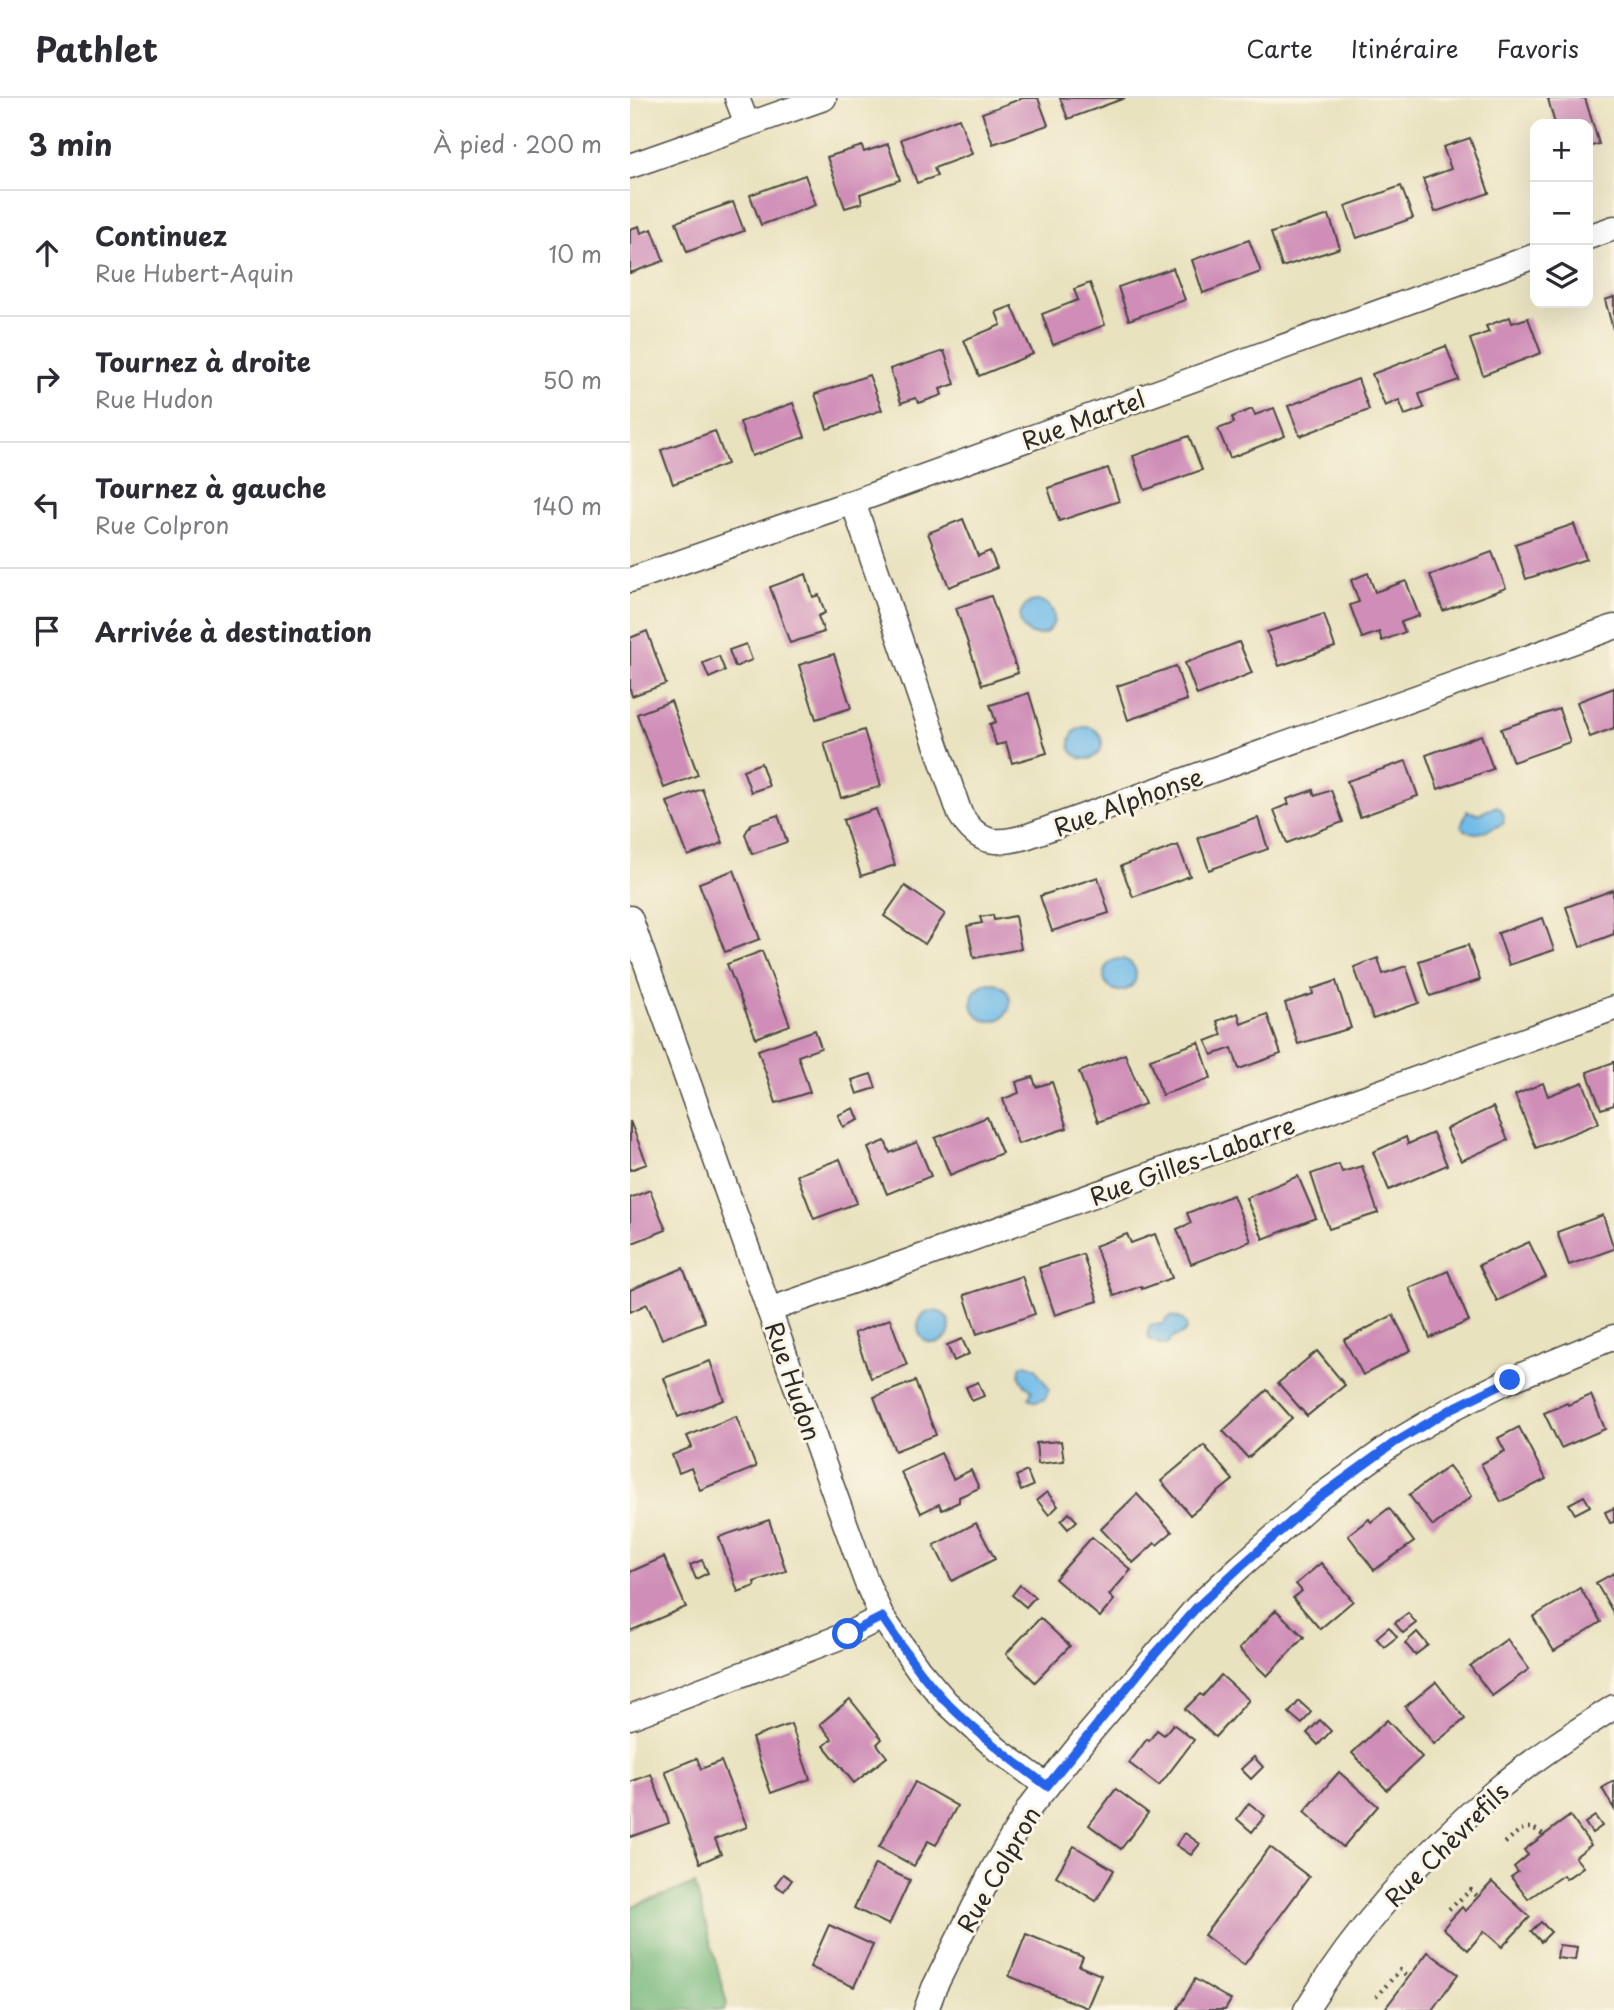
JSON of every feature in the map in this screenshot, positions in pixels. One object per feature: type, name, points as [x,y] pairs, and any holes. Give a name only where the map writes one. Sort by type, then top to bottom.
[{"type":"street","points":[[737,98],[747,124]]},
{"type":"street","points":[[630,166],[824,98]]},
{"type":"street","points":[[1593,235],[1614,228]]},
{"type":"street","name":"Rue Martel","points":[[630,580],[1530,258]]},
{"type":"street","name":"Rue Alphonse","points":[[853,502],[960,814],[975,832],[995,843],[1009,842],[1041,832],[1614,627]]},
{"type":"street","name":"Rue Hudon","points":[[630,919],[866,1581],[882,1617],[919,1670],[946,1702],[998,1750],[1047,1786]]},
{"type":"street","name":"Rue Gilles-Labarre","points":[[769,1310],[904,1264],[1614,1008]]},
{"type":"street","name":"Rue Colpron","points":[[926,2010],[993,1869],[1030,1807],[1197,1607],[1318,1498],[1394,1443],[1453,1408],[1510,1380],[1614,1337]]},
{"type":"street","points":[[630,1717],[848,1634],[882,1617]]},
{"type":"street","name":"Rue Chèvrefils","points":[[1307,2010],[1351,1945],[1389,1896],[1423,1860],[1499,1788],[1614,1707]]},
{"type":"path","points":[[1505,1843],[1518,1831],[1528,1827],[1535,1828],[1544,1835]]},
{"type":"path","points":[[1449,1909],[1471,1890],[1478,1897]]},
{"type":"path","points":[[1376,1997],[1400,1970],[1408,1978]]},
{"type":"green space","points":[[695,1884],[727,2004],[724,2010],[630,2010],[630,1907]]},
{"type":"water","points":[[1037,601],[1049,606],[1054,618],[1049,630],[1037,635],[1025,630],[1020,618],[1025,606]]},
{"type":"water","points":[[1086,727],[1097,732],[1102,743],[1097,754],[1086,759],[1075,754],[1070,743],[1075,732]]},
{"type":"water","points":[[1497,806],[1504,817],[1503,824],[1475,833],[1461,826],[1467,811],[1479,814]]},
{"type":"water","points":[[1120,959],[1132,963],[1136,975],[1132,987],[1120,991],[1108,987],[1104,975],[1108,963]]},
{"type":"water","points":[[991,983],[1004,989],[1010,1002],[1004,1015],[991,1021],[978,1015],[972,1002],[978,989]]},
{"type":"water","points":[[934,1311],[946,1315],[950,1327],[946,1339],[934,1343],[922,1339],[918,1327],[922,1315]]},
{"type":"water","points":[[1171,1316],[1185,1322],[1185,1331],[1172,1338],[1168,1344],[1162,1345],[1149,1339],[1150,1325],[1163,1324]]},
{"type":"water","points":[[1026,1364],[1036,1368],[1049,1389],[1045,1399],[1036,1402],[1029,1398],[1032,1391],[1020,1377],[1021,1366]]},
{"type":"building","points":[[1023,98],[1038,98],[1048,125],[993,144],[982,113]]},
{"type":"building","points":[[1060,98],[1125,98],[1068,119]]},
{"type":"building","points":[[1585,98],[1591,119],[1554,119],[1548,99]]},
{"type":"building","points":[[959,118],[972,154],[934,168],[937,176],[917,183],[901,139]]},
{"type":"building","points":[[1593,124],[1599,144],[1593,146]]},
{"type":"building","points":[[1470,138],[1489,193],[1435,212],[1423,179],[1451,169],[1443,147]]},
{"type":"building","points":[[888,144],[900,180],[860,194],[862,203],[845,208],[827,157],[862,146],[864,152]]},
{"type":"building","points":[[805,175],[816,205],[761,225],[750,195]]},
{"type":"building","points":[[1401,186],[1413,218],[1357,238],[1345,206]]},
{"type":"building","points":[[733,202],[744,231],[687,252],[676,222]]},
{"type":"building","points":[[1329,215],[1340,248],[1282,267],[1271,233]]},
{"type":"building","points":[[639,226],[641,233],[652,229],[664,261],[630,273],[630,229]]},
{"type":"building","points":[[1249,240],[1261,272],[1203,293],[1192,260]]},
{"type":"building","points":[[1173,268],[1185,300],[1129,320],[1118,287]]},
{"type":"building","points":[[1090,283],[1105,325],[1053,345],[1042,314],[1078,300],[1074,289]]},
{"type":"building","points":[[1614,297],[1614,329],[1613,329],[1605,300]]},
{"type":"building","points":[[1012,306],[1033,354],[979,376],[964,340],[1001,325],[996,312]]},
{"type":"building","points":[[1510,317],[1512,323],[1528,318],[1541,353],[1483,375],[1470,339],[1489,332],[1486,326]]},
{"type":"building","points":[[1446,346],[1459,380],[1419,394],[1424,408],[1405,415],[1399,400],[1385,406],[1372,374]]},
{"type":"building","points":[[944,351],[955,384],[940,389],[942,395],[919,403],[915,398],[901,403],[890,369]]},
{"type":"building","points":[[869,375],[882,410],[827,429],[815,394]]},
{"type":"building","points":[[1358,379],[1369,410],[1300,436],[1288,406]]},
{"type":"building","points":[[793,403],[805,437],[752,456],[740,422]]},
{"type":"building","points":[[1274,408],[1285,436],[1230,458],[1218,429],[1234,423],[1232,417],[1252,409],[1255,415]]},
{"type":"building","points":[[715,431],[727,464],[673,484],[661,450]]},
{"type":"building","points":[[1189,436],[1202,470],[1145,490],[1133,456]]},
{"type":"building","points":[[1108,468],[1119,501],[1059,521],[1048,488]]},
{"type":"building","points":[[963,519],[978,556],[990,551],[997,568],[949,587],[928,533]]},
{"type":"building","points":[[1574,524],[1586,559],[1526,579],[1515,544]]},
{"type":"building","points":[[1492,552],[1506,588],[1443,611],[1430,575]]},
{"type":"building","points":[[1368,573],[1375,592],[1406,581],[1419,616],[1401,622],[1405,632],[1382,641],[1379,632],[1362,638],[1350,605],[1359,602],[1351,580]]},
{"type":"building","points":[[806,574],[813,597],[819,595],[825,613],[818,616],[824,632],[790,643],[770,587]]},
{"type":"building","points":[[991,596],[1018,673],[982,685],[956,608]]},
{"type":"building","points":[[1324,614],[1335,647],[1279,666],[1267,632]]},
{"type":"building","points":[[647,631],[666,684],[632,696],[630,638]]},
{"type":"building","points":[[1239,642],[1252,673],[1197,695],[1185,663]]},
{"type":"building","points":[[746,644],[752,660],[735,667],[729,650]]},
{"type":"building","points":[[834,654],[851,708],[816,719],[799,665]]},
{"type":"building","points":[[719,656],[725,671],[709,678],[703,663]]},
{"type":"building","points":[[1176,666],[1187,700],[1128,720],[1117,686]]},
{"type":"building","points":[[1614,688],[1614,728],[1590,737],[1577,702]]},
{"type":"building","points":[[1029,693],[1047,753],[1012,763],[1006,743],[996,745],[990,724],[996,722],[990,705]]},
{"type":"building","points":[[671,701],[698,775],[664,788],[637,714]]},
{"type":"building","points":[[1559,709],[1570,742],[1513,762],[1501,729]]},
{"type":"building","points":[[864,730],[881,786],[841,798],[824,743]]},
{"type":"building","points":[[1481,735],[1493,769],[1438,789],[1426,755]]},
{"type":"building","points":[[1406,761],[1418,796],[1360,817],[1347,781]]},
{"type":"building","points":[[761,763],[769,786],[751,792],[743,770]]},
{"type":"building","points":[[702,789],[723,843],[688,856],[667,802]]},
{"type":"building","points":[[1313,790],[1315,796],[1331,790],[1343,822],[1287,843],[1274,810],[1289,804],[1287,799]]},
{"type":"building","points":[[876,809],[895,865],[861,876],[843,820]]},
{"type":"building","points":[[778,815],[787,842],[752,854],[745,834],[751,824]]},
{"type":"building","points":[[1258,818],[1268,849],[1209,870],[1198,838]]},
{"type":"building","points":[[1178,845],[1190,876],[1133,897],[1121,866]]},
{"type":"building","points":[[734,870],[760,939],[725,952],[699,883]]},
{"type":"building","points":[[1098,877],[1109,913],[1052,931],[1040,896]]},
{"type":"building","points":[[905,886],[945,914],[925,944],[884,916]]},
{"type":"building","points":[[1613,890],[1614,934],[1580,947],[1566,907]]},
{"type":"building","points":[[993,915],[994,920],[1015,916],[1021,949],[974,958],[967,926],[982,923],[980,917]]},
{"type":"building","points":[[1543,918],[1554,950],[1509,965],[1498,933]]},
{"type":"building","points":[[1468,945],[1480,980],[1430,996],[1419,961]]},
{"type":"building","points":[[762,951],[790,1025],[756,1038],[727,964]]},
{"type":"building","points":[[1378,958],[1383,974],[1406,966],[1419,1003],[1373,1019],[1354,967]]},
{"type":"building","points":[[1336,981],[1351,1028],[1298,1044],[1285,1003],[1313,994],[1312,989]]},
{"type":"building","points":[[1238,1013],[1241,1024],[1267,1014],[1281,1054],[1239,1069],[1232,1048],[1212,1055],[1206,1041],[1222,1035],[1217,1021]]},
{"type":"building","points":[[815,1030],[821,1048],[798,1056],[810,1092],[776,1103],[758,1050]]},
{"type":"building","points":[[1199,1042],[1211,1078],[1162,1095],[1150,1059]]},
{"type":"building","points":[[1125,1054],[1145,1104],[1098,1122],[1079,1072]]},
{"type":"building","points":[[1614,1062],[1614,1105],[1601,1109],[1587,1072]]},
{"type":"building","points":[[871,1074],[876,1088],[857,1094],[852,1080]]},
{"type":"building","points":[[1033,1077],[1036,1087],[1052,1082],[1067,1128],[1018,1144],[1003,1099],[1019,1093],[1016,1082]]},
{"type":"building","points":[[1583,1082],[1599,1123],[1536,1148],[1515,1095],[1543,1083],[1548,1096]]},
{"type":"building","points":[[1493,1107],[1508,1140],[1461,1161],[1446,1129]]},
{"type":"building","points":[[854,1108],[859,1120],[843,1127],[838,1115]]},
{"type":"building","points":[[987,1117],[1002,1153],[950,1175],[935,1138]]},
{"type":"building","points":[[630,1121],[647,1164],[630,1170]]},
{"type":"building","points":[[1433,1133],[1447,1165],[1389,1190],[1373,1152],[1406,1137],[1408,1144]]},
{"type":"building","points":[[885,1141],[890,1153],[917,1142],[931,1176],[887,1194],[868,1148]]},
{"type":"building","points":[[840,1159],[857,1203],[814,1219],[797,1175]]},
{"type":"building","points":[[1339,1164],[1342,1172],[1362,1166],[1378,1213],[1329,1229],[1311,1174]]},
{"type":"building","points":[[1298,1176],[1316,1218],[1263,1239],[1246,1198]]},
{"type":"building","points":[[650,1190],[666,1230],[630,1244],[630,1198]]},
{"type":"building","points":[[1233,1195],[1251,1241],[1191,1264],[1177,1229],[1191,1223],[1187,1213]]},
{"type":"building","points":[[1603,1215],[1614,1249],[1569,1265],[1557,1232]]},
{"type":"building","points":[[1127,1234],[1131,1243],[1155,1234],[1172,1278],[1114,1296],[1095,1246]]},
{"type":"building","points":[[1529,1242],[1546,1277],[1497,1301],[1479,1265]]},
{"type":"building","points":[[1083,1254],[1098,1301],[1055,1315],[1039,1268]]},
{"type":"building","points":[[683,1268],[705,1322],[662,1339],[647,1304],[630,1312],[630,1290]]},
{"type":"building","points":[[1448,1271],[1469,1321],[1430,1338],[1409,1288]]},
{"type":"building","points":[[1022,1276],[1035,1314],[977,1334],[964,1295]]},
{"type":"building","points":[[1393,1315],[1411,1350],[1363,1375],[1344,1340]]},
{"type":"building","points":[[890,1319],[907,1365],[871,1378],[854,1333]]},
{"type":"building","points":[[962,1339],[969,1354],[954,1361],[947,1345]]},
{"type":"building","points":[[1317,1351],[1345,1385],[1307,1416],[1278,1383]]},
{"type":"building","points":[[710,1361],[724,1400],[678,1417],[664,1378]]},
{"type":"building","points":[[915,1381],[936,1435],[895,1451],[874,1397]]},
{"type":"building","points":[[978,1382],[984,1396],[972,1401],[966,1387]]},
{"type":"building","points":[[1267,1390],[1292,1418],[1248,1458],[1223,1431]]},
{"type":"building","points":[[1591,1395],[1605,1429],[1561,1448],[1544,1413]]},
{"type":"building","points":[[736,1416],[756,1467],[700,1490],[691,1468],[679,1473],[672,1455],[692,1447],[687,1436]]},
{"type":"building","points":[[1519,1427],[1546,1479],[1501,1502],[1481,1464],[1505,1451],[1498,1438]]},
{"type":"building","points":[[1061,1441],[1064,1461],[1038,1464],[1036,1443]]},
{"type":"building","points":[[1204,1445],[1233,1480],[1190,1515],[1161,1481]]},
{"type":"building","points":[[941,1453],[953,1479],[971,1470],[979,1488],[959,1497],[959,1502],[942,1510],[939,1504],[921,1513],[901,1472]]},
{"type":"building","points":[[1449,1466],[1472,1496],[1433,1526],[1409,1495]]},
{"type":"building","points":[[1027,1471],[1033,1486],[1021,1491],[1016,1476]]},
{"type":"building","points":[[1047,1492],[1058,1506],[1049,1515],[1037,1500]]},
{"type":"building","points":[[1137,1494],[1172,1532],[1133,1563],[1101,1529]]},
{"type":"building","points":[[1584,1496],[1590,1506],[1575,1514],[1569,1504]]},
{"type":"building","points":[[1389,1508],[1414,1542],[1374,1570],[1348,1535]]},
{"type":"building","points":[[1614,1508],[1614,1522],[1610,1523],[1605,1512]]},
{"type":"building","points":[[1069,1513],[1077,1521],[1068,1529],[1061,1521]]},
{"type":"building","points":[[769,1520],[786,1571],[754,1582],[755,1586],[738,1592],[719,1537]]},
{"type":"building","points":[[976,1523],[995,1559],[952,1581],[934,1545]]},
{"type":"building","points":[[1092,1537],[1131,1570],[1109,1595],[1114,1600],[1100,1617],[1055,1579]]},
{"type":"building","points":[[664,1557],[686,1607],[630,1631],[630,1572]]},
{"type":"building","points":[[702,1560],[708,1573],[696,1579],[690,1565]]},
{"type":"building","points":[[1321,1563],[1353,1601],[1320,1629],[1293,1598],[1302,1591],[1296,1584]]},
{"type":"building","points":[[1614,1573],[1614,1614],[1596,1583]]},
{"type":"building","points":[[1020,1585],[1035,1597],[1026,1607],[1012,1595]]},
{"type":"building","points":[[1580,1588],[1601,1622],[1554,1651],[1533,1617]]},
{"type":"building","points":[[1276,1610],[1304,1637],[1267,1676],[1239,1649]]},
{"type":"building","points":[[1408,1613],[1416,1623],[1403,1633],[1395,1623]]},
{"type":"building","points":[[1040,1618],[1070,1646],[1035,1682],[1006,1654]]},
{"type":"building","points":[[1389,1627],[1397,1637],[1384,1647],[1376,1638]]},
{"type":"building","points":[[1417,1632],[1428,1645],[1415,1655],[1405,1643]]},
{"type":"building","points":[[1507,1639],[1529,1669],[1492,1696],[1470,1666]]},
{"type":"building","points":[[1221,1675],[1249,1700],[1215,1737],[1185,1709],[1200,1694],[1203,1696]]},
{"type":"building","points":[[1436,1682],[1465,1719],[1434,1744],[1405,1707]]},
{"type":"building","points":[[850,1699],[882,1739],[877,1744],[887,1757],[854,1783],[824,1746],[832,1739],[820,1724]]},
{"type":"building","points":[[1299,1701],[1311,1712],[1302,1724],[1289,1713]]},
{"type":"building","points":[[1320,1720],[1331,1731],[1318,1745],[1307,1733]]},
{"type":"building","points":[[1387,1720],[1422,1757],[1387,1790],[1352,1753]]},
{"type":"building","points":[[791,1724],[810,1779],[771,1793],[752,1738]]},
{"type":"building","points":[[1173,1724],[1194,1740],[1159,1786],[1129,1763],[1157,1730],[1164,1735]]},
{"type":"building","points":[[1254,1757],[1263,1767],[1251,1779],[1241,1769]]},
{"type":"building","points":[[697,1758],[701,1769],[721,1761],[747,1827],[715,1839],[721,1854],[700,1863],[665,1771]]},
{"type":"building","points":[[1339,1772],[1378,1806],[1343,1847],[1304,1812]]},
{"type":"building","points":[[651,1774],[669,1823],[630,1837],[630,1782]]},
{"type":"building","points":[[1614,1781],[1614,1809],[1602,1788]]},
{"type":"building","points":[[915,1782],[957,1806],[936,1845],[928,1841],[914,1866],[879,1847]]},
{"type":"building","points":[[1116,1789],[1148,1813],[1121,1849],[1089,1825]]},
{"type":"building","points":[[1249,1803],[1265,1816],[1252,1832],[1237,1819]]},
{"type":"building","points":[[1570,1816],[1591,1845],[1575,1857],[1583,1867],[1566,1879],[1563,1875],[1528,1899],[1511,1877],[1518,1872],[1514,1867],[1528,1855],[1524,1850]]},
{"type":"building","points":[[1595,1816],[1602,1826],[1592,1833],[1585,1823]]},
{"type":"building","points":[[1185,1833],[1200,1844],[1191,1855],[1176,1845]]},
{"type":"building","points":[[1074,1846],[1114,1870],[1096,1901],[1056,1876]]},
{"type":"building","points":[[1270,1847],[1309,1877],[1244,1965],[1204,1935]]},
{"type":"building","points":[[875,1864],[910,1880],[889,1925],[854,1908]]},
{"type":"building","points":[[783,1874],[792,1880],[784,1891],[775,1885]]},
{"type":"building","points":[[1492,1882],[1530,1917],[1502,1947],[1484,1931],[1468,1950],[1443,1928],[1462,1907],[1465,1911]]},
{"type":"building","points":[[1541,1922],[1551,1932],[1541,1942],[1531,1931]]},
{"type":"building","points":[[829,1925],[873,1945],[854,1987],[810,1967]]},
{"type":"building","points":[[1026,1934],[1083,1957],[1079,1966],[1101,1975],[1087,2008],[1009,1976]]},
{"type":"building","points":[[1559,1945],[1577,1947],[1575,1960],[1557,1958]]},
{"type":"building","points":[[1428,1952],[1458,1974],[1432,2010],[1384,2010]]},
{"type":"building","points":[[1195,1979],[1231,2000],[1225,2010],[1177,2010]]},
{"type":"route","points":[[848,1634],[882,1617],[919,1670],[946,1702],[998,1750],[1047,1786],[1148,1662],[1197,1607],[1318,1498],[1394,1443],[1453,1408],[1510,1380]]}]
